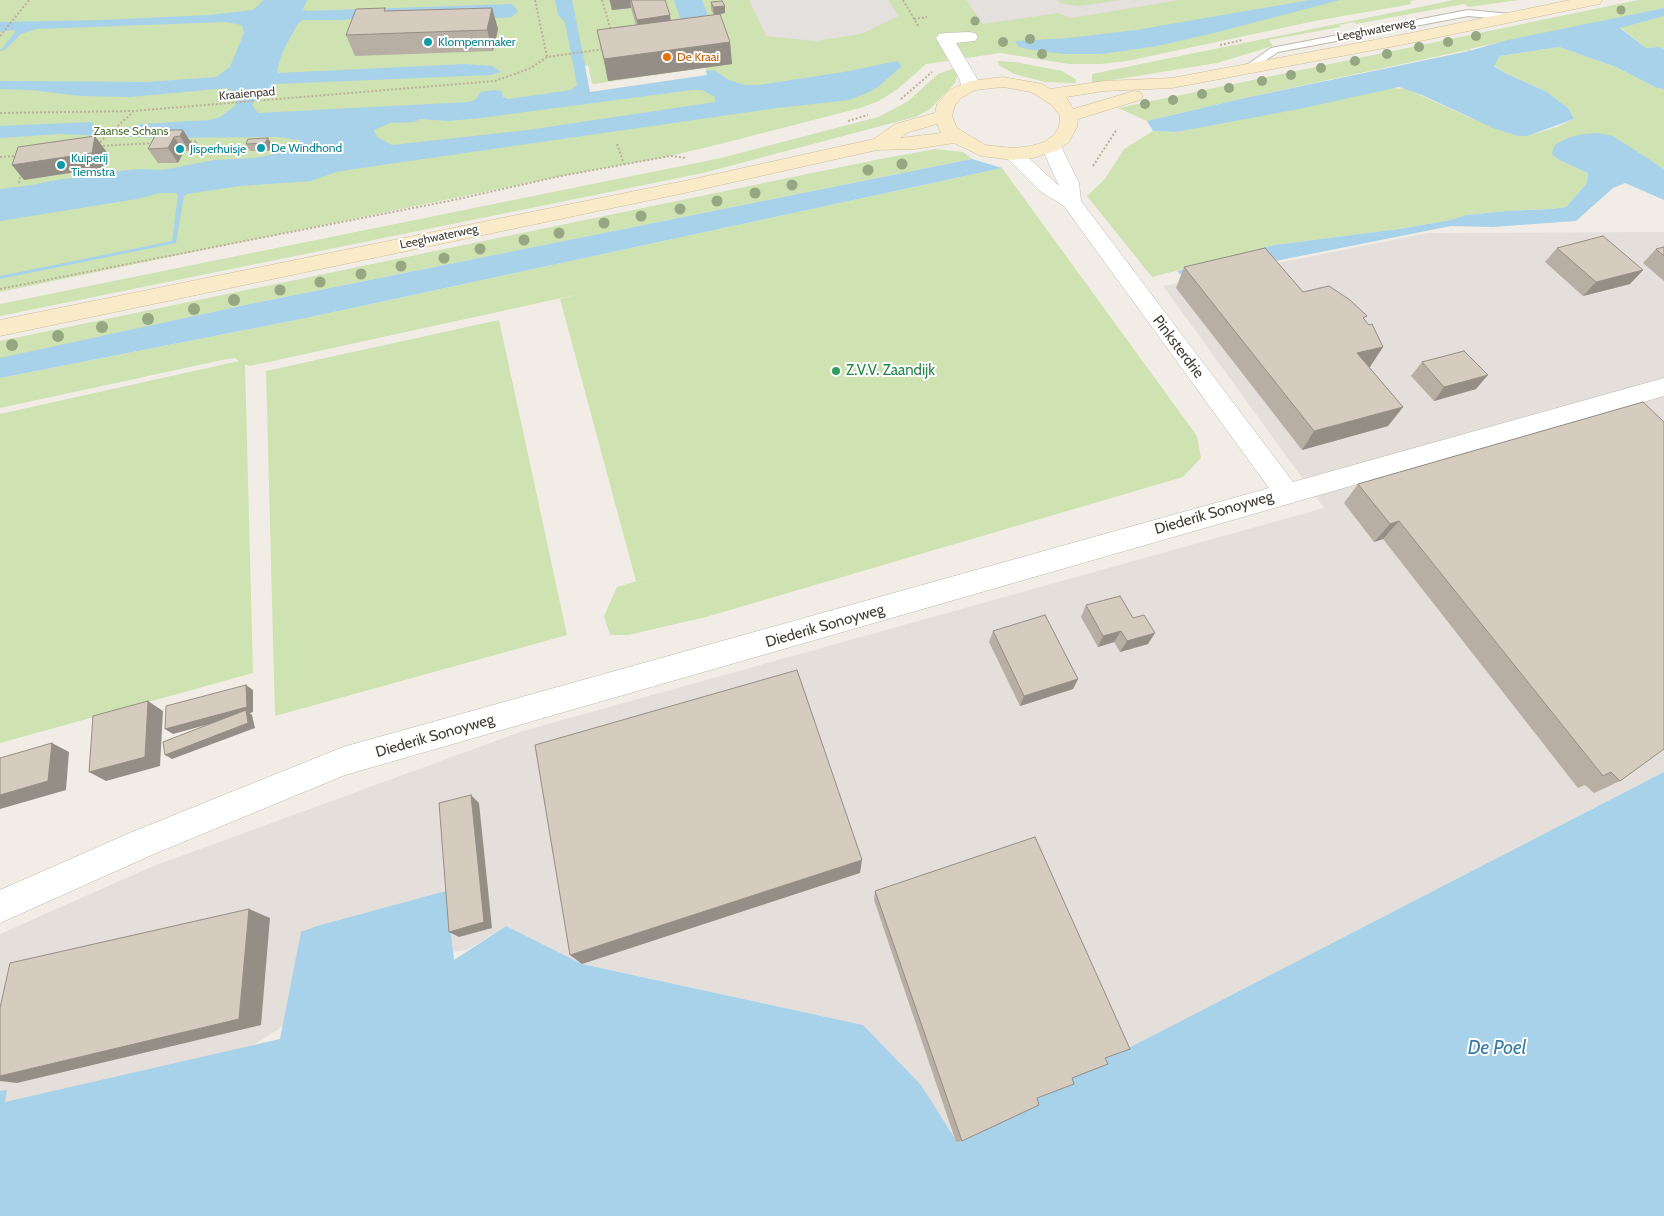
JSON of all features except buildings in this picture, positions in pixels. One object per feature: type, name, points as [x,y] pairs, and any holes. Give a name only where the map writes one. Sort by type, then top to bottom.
[{"type":"main road","name":"Leeghwaterweg","points":[[1050,94],[1104,86],[1172,82],[1594,0]]},
{"type":"main road","points":[[986,82],[1003,82],[1036,88],[1050,94],[1059,101],[1069,116],[1068,127],[1062,138],[1051,146],[1033,152],[1013,154],[981,150],[956,137],[950,131],[944,116],[946,104],[955,94],[970,86],[986,82]]},
{"type":"main road","name":"Leeghwaterweg","points":[[1069,116],[1119,102],[1172,82]]},
{"type":"main road","name":"Leeghwaterweg","points":[[877,144],[902,128],[944,116]]},
{"type":"main road","name":"Leeghwaterweg","points":[[0,328],[689,186],[877,144],[914,143],[956,137]]},
{"type":"street","points":[[969,37],[945,38],[969,80],[970,86]]},
{"type":"street","name":"Pinksterdrie","points":[[1051,146],[1068,183],[1071,202]]},
{"type":"street","name":"Pinksterdrie","points":[[1013,154],[1047,187],[1071,202],[1286,492]]},
{"type":"street","name":"Diederik Sonoyweg","points":[[0,907],[143,843],[343,761],[779,639],[1286,492],[1664,387]]},
{"type":"path","points":[[0,36],[29,0]]},
{"type":"path","points":[[535,0],[547,57],[607,48]]},
{"type":"path","points":[[602,0],[613,38]]},
{"type":"path","points":[[903,0],[920,30]]},
{"type":"path","name":"Kraaienpad","points":[[0,113],[133,112],[496,81],[525,70],[547,57]]},
{"type":"path","points":[[133,112],[113,128],[96,146],[155,143]]},
{"type":"path","points":[[184,141],[197,141],[191,152]]},
{"type":"path","points":[[617,144],[624,164]]},
{"type":"path","points":[[0,157],[25,156]]},
{"type":"path","points":[[0,289],[624,164],[670,156],[688,158]]},
{"type":"path","points":[[19,183],[23,165]]},
{"type":"shaded area","points":[[749,0],[888,0],[899,16],[861,34],[815,41],[766,36]]},
{"type":"shaded area","points":[[966,0],[1058,0],[1061,2],[1058,3],[1079,6],[1122,0],[1179,0],[1071,18],[1058,13],[983,24]]},
{"type":"shaded area","points":[[1664,232],[1664,772],[1119,1053],[1095,1062],[956,1142],[863,1025],[582,964],[506,926],[467,950],[391,959],[242,1052],[0,1141],[0,934],[151,867],[523,731],[1324,508],[1163,286],[1428,233]]},
{"type":"green space","name":"Zaanse Schans","points":[[0,0],[1416,0],[1410,1],[1412,4],[1315,21],[1127,61],[1100,64],[1069,64],[1000,53],[926,64],[899,88],[879,101],[860,108],[724,143],[670,156],[561,176],[0,292]]},
{"type":"green space","points":[[1454,0],[1519,0],[1469,7],[1464,4],[1356,24],[1354,22],[1339,25],[1341,27],[1269,40],[1273,46],[1217,63],[1094,83],[1092,81],[1092,74]]},
{"type":"green space","points":[[1638,0],[1664,0],[1664,8],[1469,49],[1477,54],[1467,50],[1147,121],[1118,108]]},
{"type":"green space","points":[[1664,16],[1664,49],[1659,47],[1646,48],[1620,27]]},
{"type":"green space","points":[[1559,47],[1616,67],[1657,88],[1664,89],[1664,169],[1653,162],[1552,154],[1559,160],[1588,173],[1587,183],[1566,207],[1466,215],[1451,220],[1399,229],[1274,245],[1152,277],[1087,196],[1105,179],[1124,149],[1153,131],[1176,132],[1391,88],[1407,89],[1468,117],[1518,136],[1527,136],[1557,127],[1574,119],[1568,108],[1547,92],[1505,73],[1494,65],[1500,56]]},
{"type":"green space","points":[[997,61],[1015,62],[1062,71],[1077,80],[1075,81],[1076,83],[1045,82],[1014,74],[1000,66]]},
{"type":"green space","points":[[955,68],[958,74],[955,83],[930,109],[915,117],[703,173],[0,316],[0,304],[721,158],[878,117],[907,102],[938,74]]},
{"type":"green space","points":[[936,149],[963,152],[972,159],[245,305],[0,359],[0,341]]},
{"type":"green space","points":[[1002,168],[1197,436],[1201,458],[1183,477],[706,617],[628,635],[610,635],[604,616],[617,587],[657,575],[636,581],[560,299],[580,294],[250,366],[245,364],[253,673],[0,743],[0,414],[239,361],[235,358],[222,360],[0,408],[0,378],[306,318]]},
{"type":"green space","points":[[499,320],[567,635],[275,716],[266,371]]},
{"type":"water","points":[[264,0],[307,0],[303,9],[306,11],[512,4],[518,11],[512,17],[501,18],[363,17],[344,20],[302,20],[297,25],[283,51],[277,70],[278,73],[465,64],[492,66],[501,72],[490,75],[276,84],[260,94],[259,96],[262,97],[254,101],[252,105],[258,113],[468,102],[475,100],[481,92],[495,90],[501,91],[503,97],[508,99],[571,90],[577,85],[565,22],[558,15],[555,0],[572,0],[589,85],[594,87],[714,70],[729,80],[744,85],[759,85],[844,72],[897,61],[902,66],[878,87],[849,100],[777,108],[354,169],[336,172],[311,181],[240,186],[187,194],[184,196],[176,243],[0,279],[0,276],[172,241],[178,195],[176,193],[160,193],[137,199],[0,221],[0,189],[76,178],[90,174],[139,169],[163,170],[214,160],[255,158],[298,149],[303,144],[299,140],[278,137],[158,138],[60,134],[0,138],[0,126],[91,122],[99,128],[121,130],[141,124],[209,120],[220,117],[235,106],[236,102],[228,88],[130,97],[81,96],[30,90],[0,89],[0,81],[147,82],[216,77],[230,67],[244,33],[242,25],[225,22],[36,29],[21,34],[5,50],[0,51],[16,31],[0,32],[0,22],[209,15],[253,10]],"holes":[[[702,90],[715,97],[715,102],[528,130],[392,145],[377,137],[374,130],[390,123],[414,122],[420,119],[449,121],[480,118]]]},
{"type":"water","points":[[674,0],[702,0],[709,18],[682,24]]},
{"type":"water","points":[[1310,0],[1340,0],[1157,46],[1102,54],[1064,54],[1032,50],[1019,47],[1015,41],[1069,38],[1136,30]]},
{"type":"water","points":[[1664,8],[1664,16],[1620,28],[1646,48],[1659,47],[1664,49],[1664,89],[1657,88],[1616,67],[1559,47],[1500,56],[1494,66],[1547,92],[1568,108],[1574,119],[1527,136],[1518,136],[1493,128],[1422,95],[1399,87],[1299,109],[1176,132],[1153,131],[1147,121],[1240,99],[1469,51],[1508,40]]},
{"type":"water","points":[[1598,133],[1613,136],[1664,169],[1664,200],[1625,183],[1613,188],[1576,221],[1492,227],[1451,226],[1185,279],[1177,271],[1274,245],[1399,229],[1451,220],[1466,215],[1566,207],[1587,183],[1588,173],[1559,160],[1552,154],[1553,149],[1556,144],[1570,137]]},
{"type":"water","points":[[972,159],[1002,168],[306,318],[0,378],[0,358],[245,305]]},
{"type":"water","name":"De Poel","points":[[1664,772],[1664,1216],[0,1216],[0,1091],[7,1090],[5,1102],[280,1039],[301,932],[446,891],[454,960],[506,926],[582,964],[863,1025],[921,1085],[957,1142],[1095,1062],[1119,1053]]},
{"type":"pier","points":[[588,65],[592,83],[594,84],[705,68],[707,75],[590,92],[585,66]]},
{"type":"place","name":"Klompenmaker","points":[[428,42]]},
{"type":"place","name":"De Kraai","points":[[667,57]]},
{"type":"place","name":"De Windhond","points":[[261,148]]},
{"type":"place","name":"Jisperhuisje","points":[[180,149]]},
{"type":"place","name":"Kuiperij Tiemstra","points":[[61,165]]},
{"type":"place","name":"Z.V.V. Zaandijk","points":[[836,371]]}]
